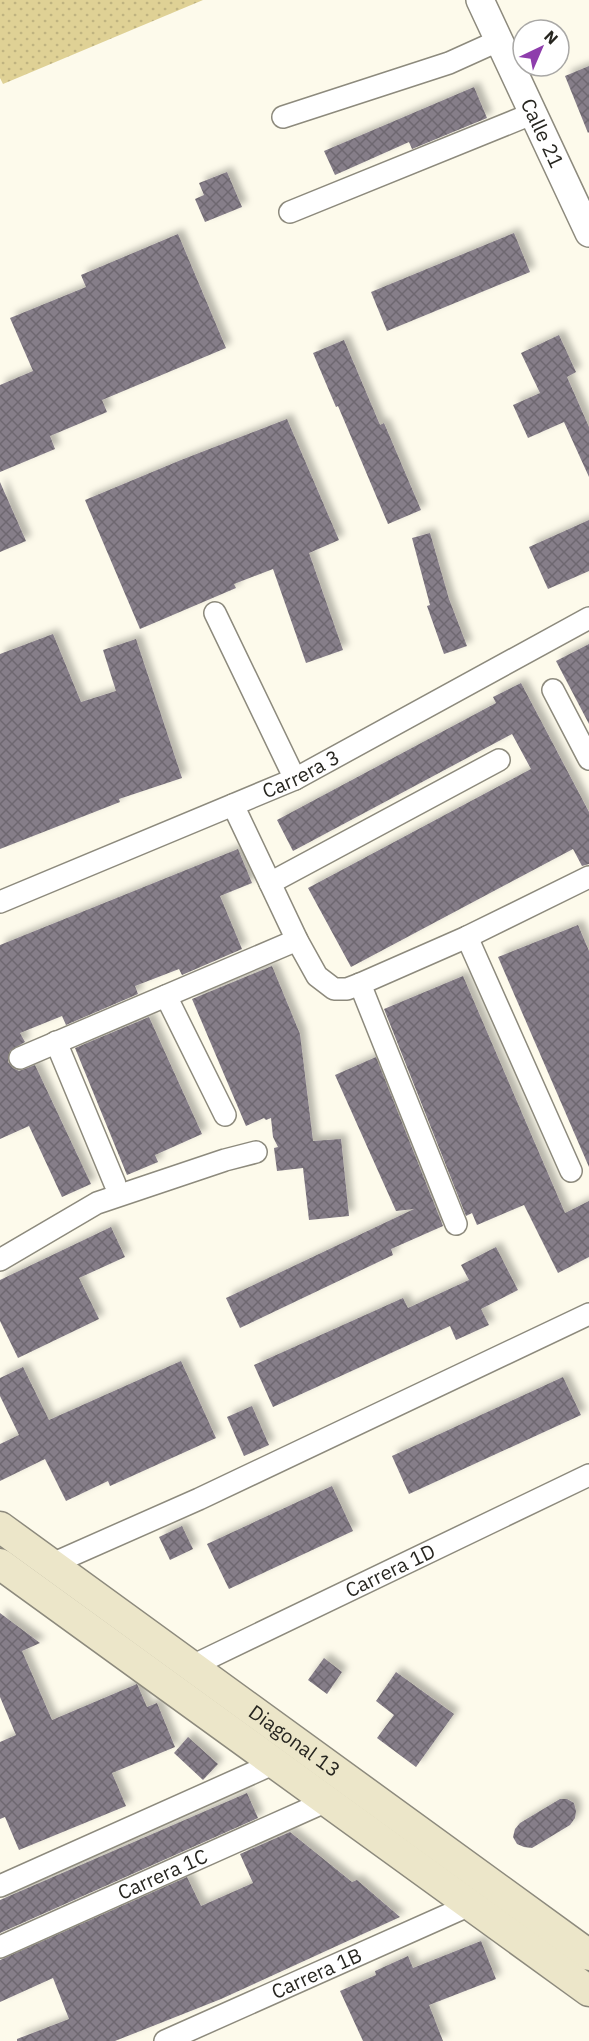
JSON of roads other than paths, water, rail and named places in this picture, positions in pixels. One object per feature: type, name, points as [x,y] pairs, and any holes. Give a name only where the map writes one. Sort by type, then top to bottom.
[{"type":"main road","name":"Diagonal 13","points":[[0,1527],[589,1954]]},
{"type":"main road","name":"Diagonal 13","points":[[2,1568],[589,1991]]},
{"type":"street","name":"Calle 21","points":[[480,0],[589,233]]},
{"type":"street","points":[[283,117],[449,63],[500,40]]},
{"type":"street","points":[[290,212],[534,112]]},
{"type":"street","points":[[215,613],[294,779]]},
{"type":"street","name":"Carrera 3","points":[[0,903],[294,779],[589,618]]},
{"type":"street","points":[[553,690],[589,759]]},
{"type":"street","points":[[270,883],[499,760]]},
{"type":"street","points":[[233,804],[297,940],[317,976],[334,989],[347,989],[360,984],[587,884]]},
{"type":"street","points":[[467,937],[571,1171]]},
{"type":"street","points":[[20,1058],[297,940]]},
{"type":"street","points":[[360,984],[456,1224]]},
{"type":"street","points":[[166,996],[225,1115]]},
{"type":"street","points":[[56,1042],[116,1184]]},
{"type":"street","points":[[0,1260],[97,1203],[225,1160],[256,1152]]},
{"type":"street","points":[[52,1564],[199,1499],[589,1314]]},
{"type":"street","name":"Carrera 1D","points":[[192,1666],[589,1475]]},
{"type":"street","points":[[0,1886],[275,1763]]},
{"type":"street","name":"Carrera 1C","points":[[0,1947],[327,1801]]},
{"type":"street","name":"Carrera 1B","points":[[165,2041],[470,1905]]}]
